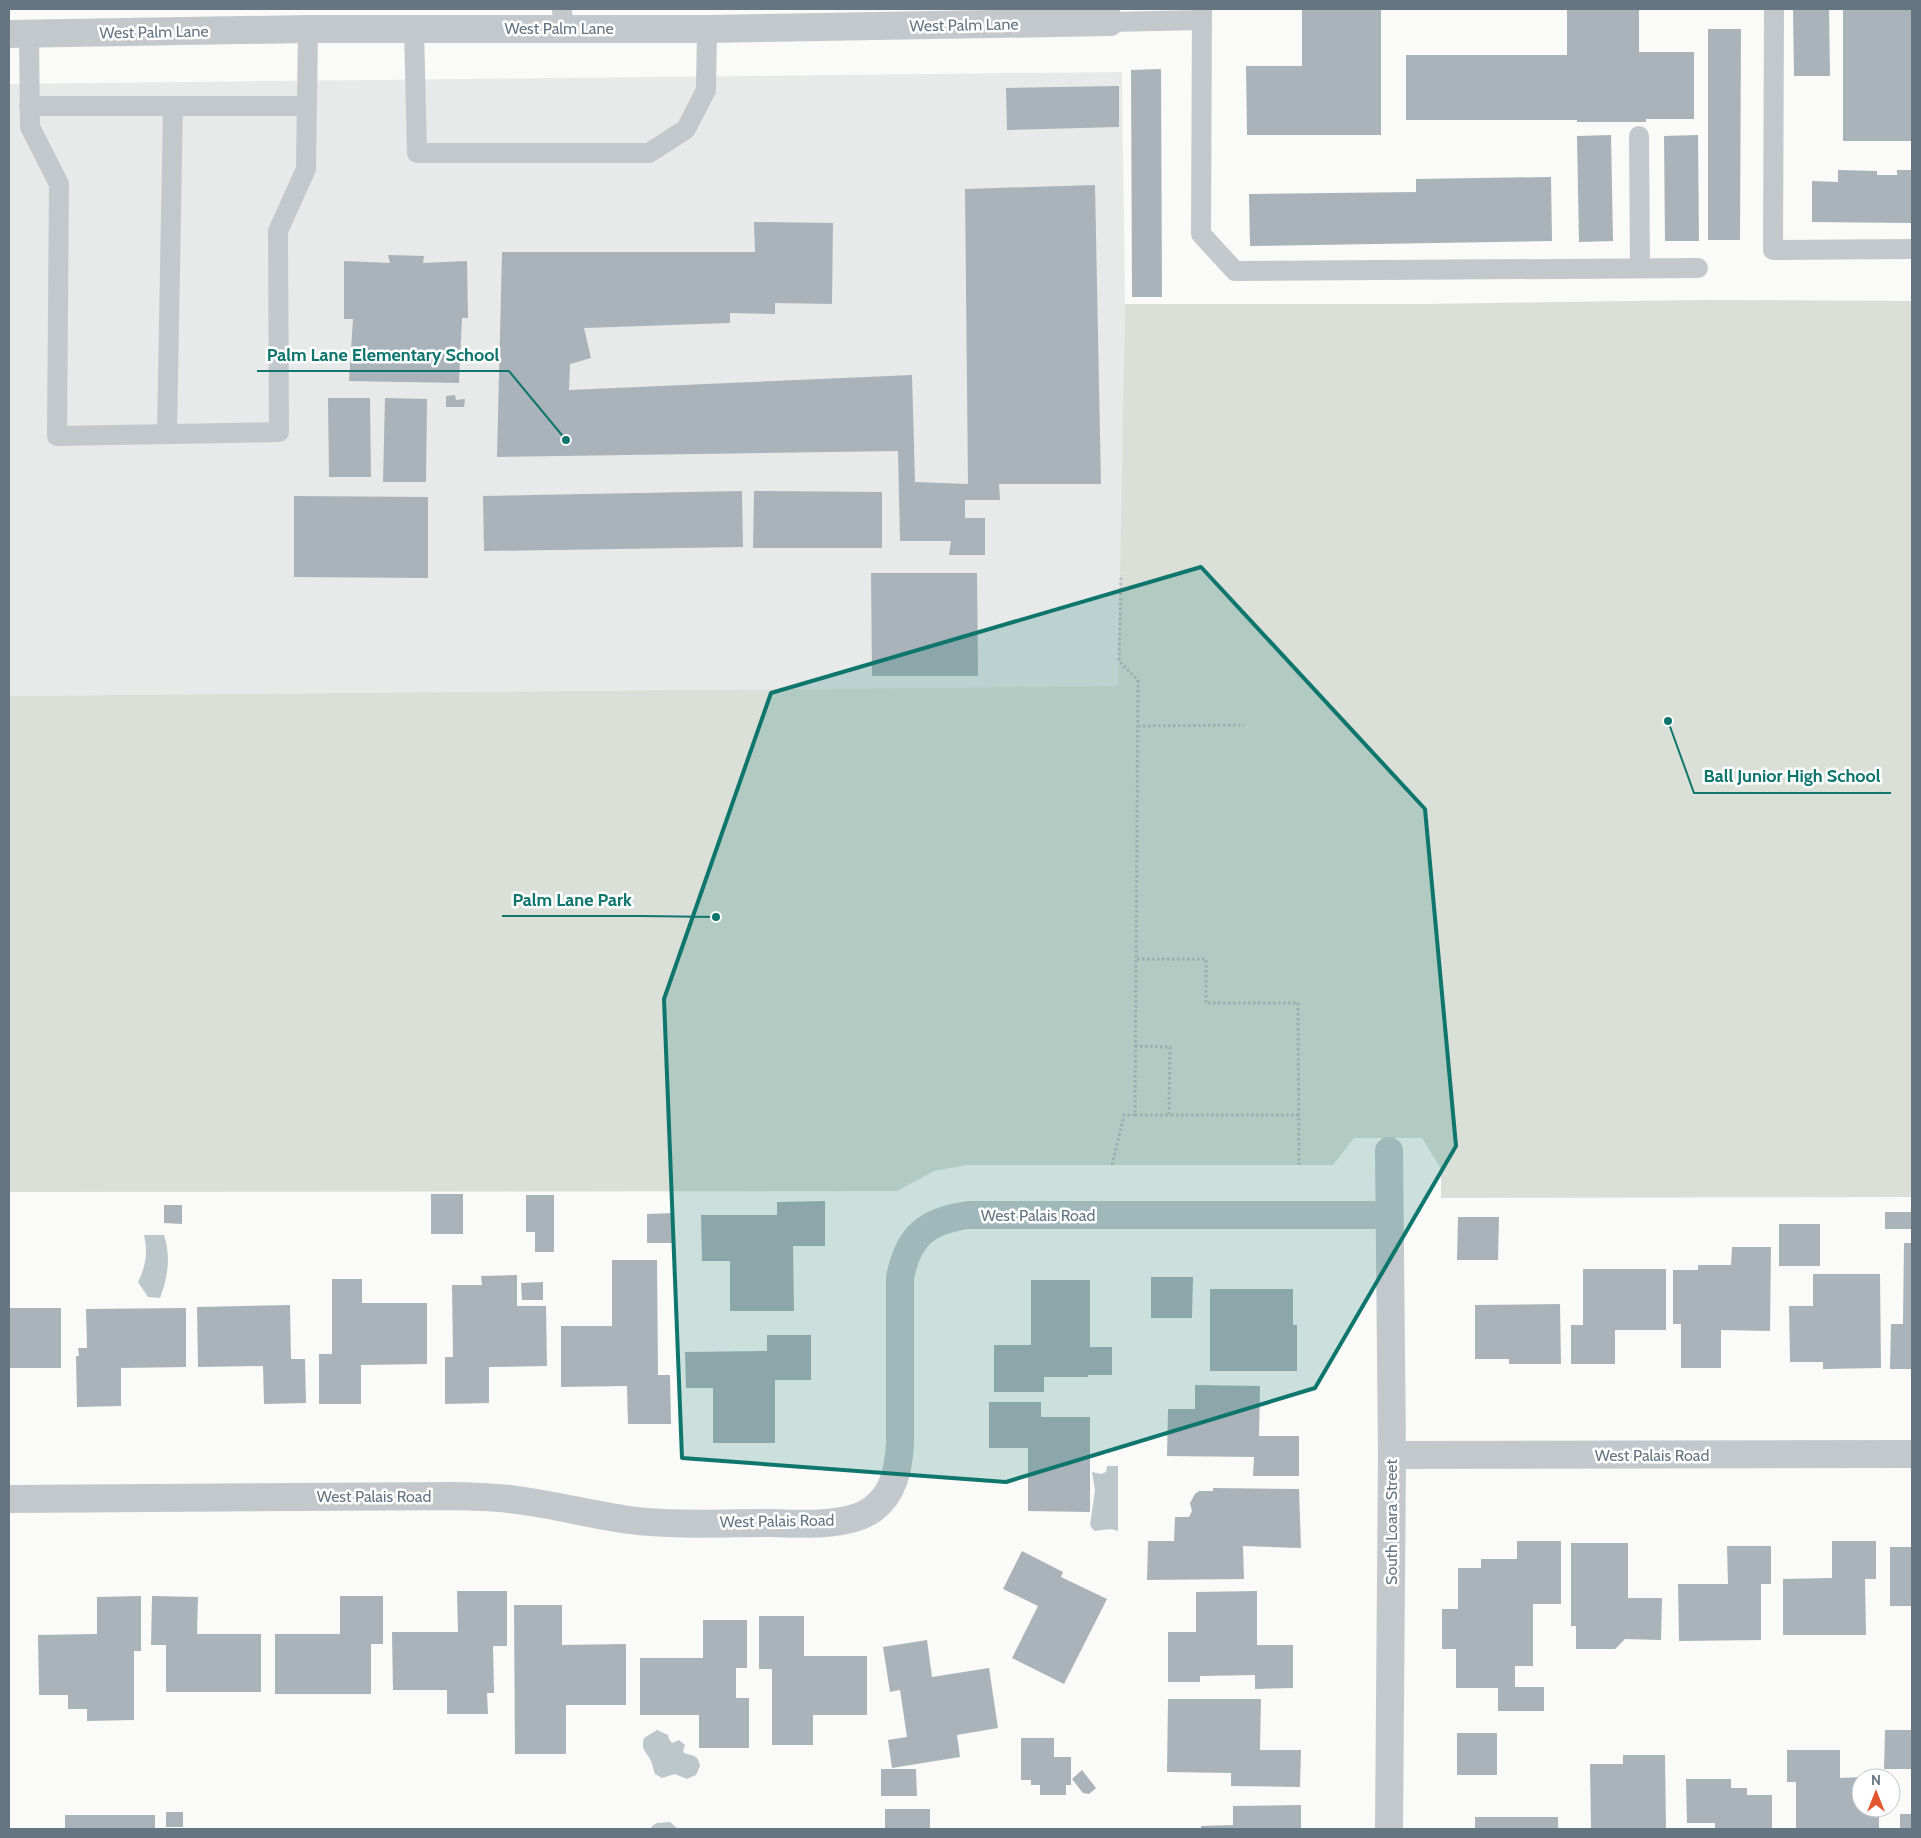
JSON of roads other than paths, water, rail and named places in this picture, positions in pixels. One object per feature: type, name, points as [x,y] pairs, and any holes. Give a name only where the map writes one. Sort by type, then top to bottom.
[{"type":"street","name":"West Palm Lane","points":[[19,34],[414,29],[563,18],[707,29],[840,18],[1110,16]]},
{"type":"street","name":"South Loara Street","points":[[1389,1151],[1392,1455],[1389,1829]]},
{"type":"street","name":"West Palais Road","points":[[9,1499],[456,1496],[523,1500],[631,1520],[809,1524],[835,1522],[872,1510],[884,1499],[893,1485],[899,1467],[900,1278],[906,1254],[911,1245],[932,1224],[949,1218],[968,1215],[1389,1215]]},
{"type":"street","name":"West Palais Road","points":[[1392,1455],[1912,1454]]},
{"type":"lane","points":[[1774,9],[1773,250],[1912,249]]},
{"type":"lane","points":[[1110,16],[1201,14],[1201,234],[1235,271],[1698,268]]},
{"type":"lane","points":[[414,29],[417,153],[649,153],[686,129],[706,90],[707,29]]},
{"type":"lane","points":[[19,34],[30,127],[59,184],[57,436],[279,432],[278,231],[306,169],[308,30]]},
{"type":"lane","points":[[29,106],[307,106]]},
{"type":"lane","points":[[167,434],[172,106]]},
{"type":"lane","points":[[1639,136],[1640,267]]},
{"type":"place","name":"Palm Lane Elementary School","points":[[566,440]]},
{"type":"place","name":"Ball Junior High School","points":[[1668,721]]},
{"type":"place","name":"Palm Lane Park","points":[[716,917]]}]
